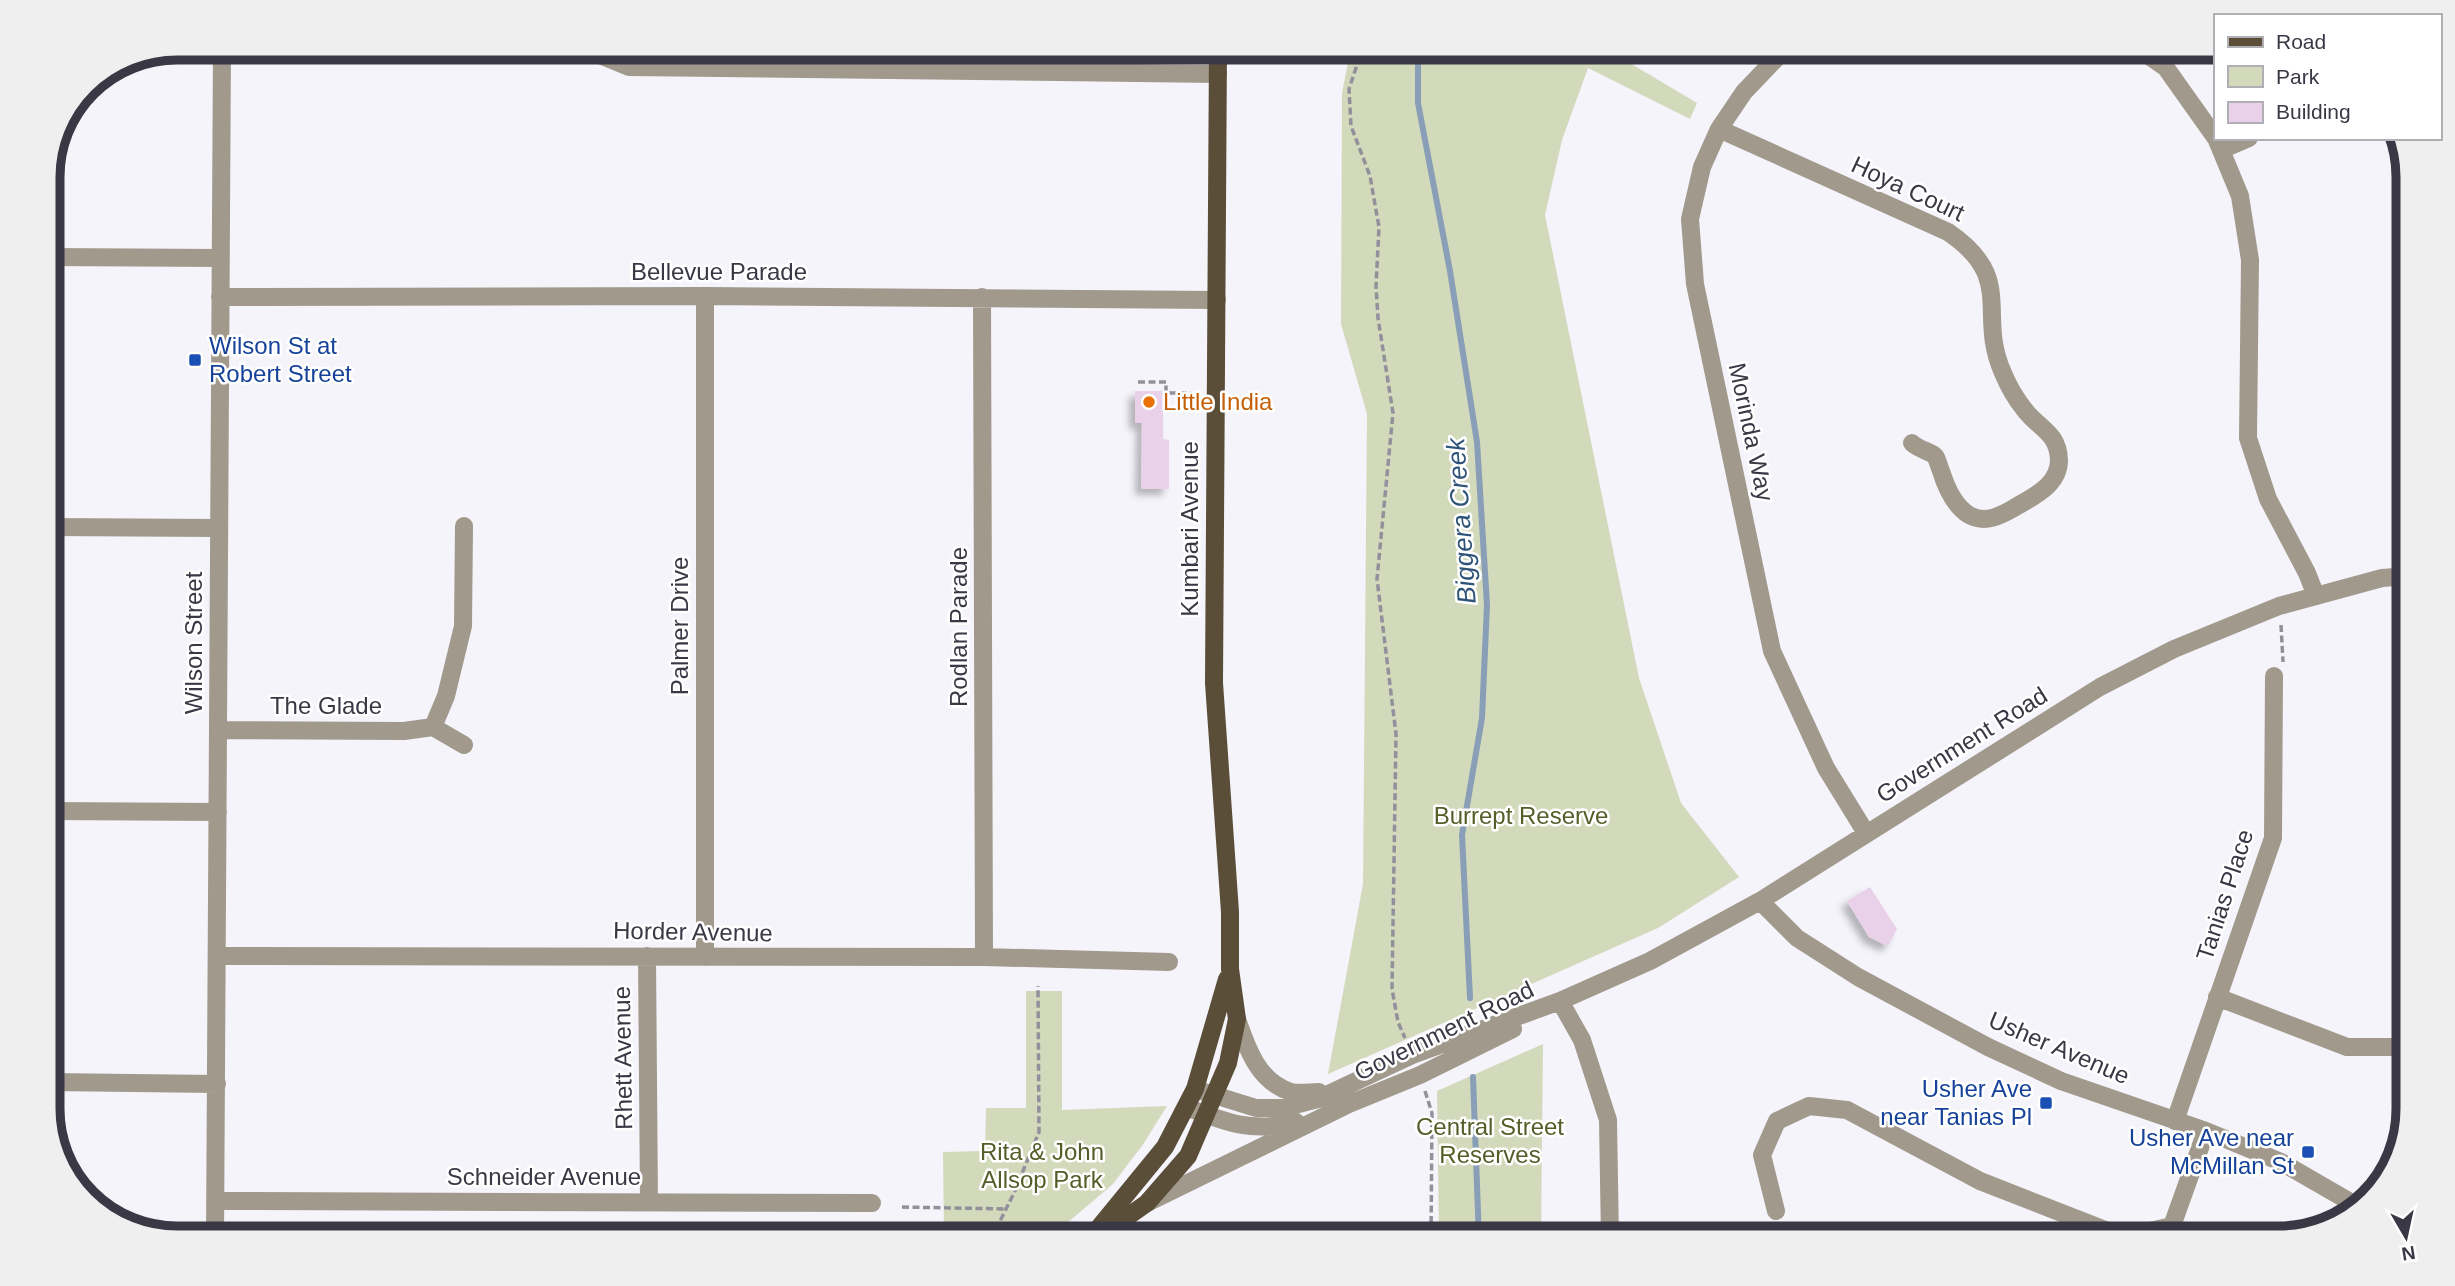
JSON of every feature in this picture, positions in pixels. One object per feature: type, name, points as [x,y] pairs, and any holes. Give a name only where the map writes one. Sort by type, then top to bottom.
[{"type":"main road","name":"Kumbari Avenue","points":[[1215,1096],[1228,1063],[1237,1019],[1230,969],[1230,912],[1214,683],[1218,60]]},
{"type":"main road","name":"Kumbari Avenue","points":[[1195,1089],[1230,969]]},
{"type":"main road","points":[[1101,1226],[1165,1147],[1195,1089]]},
{"type":"main road","name":"Government Road","points":[[1114,1226],[1147,1203],[1188,1156],[1215,1096]]},
{"type":"street","name":"Wilson Street","points":[[215,1226],[222,60]]},
{"type":"street","points":[[612,60],[629,67],[1218,75]]},
{"type":"street","name":"Morinda Way","points":[[1775,60],[1744,92],[1719,130],[1702,167],[1690,219],[1695,284],[1772,651],[1826,768],[1866,833]]},
{"type":"street","points":[[2155,60],[2166,68],[2214,138]]},
{"type":"street","name":"Hoya Court","points":[[1719,130],[1948,232],[1966,244],[1979,259],[1990,280],[1995,349],[2002,372],[2026,412],[2054,438],[2059,462],[2057,470],[2046,489],[1999,516],[1979,519],[1966,512],[1948,490],[1935,457],[1912,443]]},
{"type":"street","points":[[2217,142],[2240,196],[2250,260],[2248,438],[2268,499],[2307,573],[2316,596]]},
{"type":"street","points":[[60,257],[220,258]]},
{"type":"street","name":"Bellevue Parade","points":[[220,297],[705,296],[1217,300]]},
{"type":"street","name":"Palmer Drive","points":[[705,296],[705,957]]},
{"type":"street","name":"Rodlan Parade","points":[[982,298],[985,957]]},
{"type":"street","points":[[464,526],[463,626],[446,696],[433,727],[464,744]]},
{"type":"street","points":[[60,527],[218,528]]},
{"type":"street","name":"Government Road","points":[[1147,1203],[1347,1096],[1412,1055],[1560,1001],[1650,961],[1760,901],[2100,687],[2174,649],[2279,606],[2382,578],[2395,577]]},
{"type":"street","name":"Tanias Place","points":[[2175,1121],[2273,838],[2274,676]]},
{"type":"street","name":"The Glade","points":[[219,730],[404,731],[433,727]]},
{"type":"street","points":[[60,811],[218,812]]},
{"type":"street","name":"Usher Avenue","points":[[1760,901],[1797,938],[1858,977],[1988,1047],[2061,1082],[2206,1131],[2281,1162],[2350,1203]]},
{"type":"street","name":"Horder Avenue","points":[[217,956],[985,957],[1169,961]]},
{"type":"street","name":"Rhett Avenue","points":[[647,956],[649,1202]]},
{"type":"street","points":[[2217,997],[2347,1047],[2396,1047]]},
{"type":"street","points":[[1560,1001],[1582,1040],[1608,1120],[1611,1226]]},
{"type":"street","name":"Government Road","points":[[1186,1107],[1240,1126],[1273,1128],[1347,1096],[1420,1075],[1502,1036],[1560,1001]]},
{"type":"street","name":"Government Road","points":[[1237,1019],[1250,1057],[1267,1078],[1291,1092],[1321,1092],[1347,1096]]},
{"type":"street","points":[[60,1082],[216,1084]]},
{"type":"street","name":"Government Road","points":[[1195,1089],[1256,1108],[1283,1108],[1318,1099],[1347,1096]]},
{"type":"street","points":[[1776,1212],[1762,1155],[1777,1122],[1809,1106],[1847,1110],[1980,1181],[2096,1226]]},
{"type":"street","points":[[2178,1226],[2206,1131]]},
{"type":"street","name":"Schneider Avenue","points":[[215,1201],[872,1203]]},
{"type":"path","points":[[1359,60],[1349,89],[1351,126],[1370,176],[1379,228],[1376,286],[1378,318],[1393,413],[1377,579],[1396,734],[1392,989],[1398,1022],[1412,1055]]},
{"type":"path","points":[[1138,382],[1166,382],[1166,393],[1191,393]]},
{"type":"path","points":[[2274,676],[2285,660],[2279,606]]},
{"type":"path","points":[[998,1226],[1039,1132],[1038,986]]},
{"type":"path","points":[[1420,1075],[1432,1113],[1431,1226]]},
{"type":"path","points":[[902,1207],[1006,1209]]},
{"type":"green space","name":"Burrept Reserve","points":[[1348,60],[1625,60],[1697,103],[1690,119],[1588,68],[1562,140],[1545,215],[1639,678],[1681,803],[1739,877],[1658,928],[1328,1074],[1363,884],[1367,414],[1341,324],[1342,93]]},
{"type":"green space","name":"Rita & John Allsop Park","points":[[1026,991],[1062,991],[1062,1110],[1167,1106],[1142,1146],[1112,1185],[1063,1226],[944,1226],[943,1152],[985,1151],[986,1108],[1026,1108]]},
{"type":"green space","name":"Central Street Reserves","points":[[1543,1044],[1541,1226],[1439,1226],[1437,1091]]},
{"type":"building","points":[[1135,391],[1163,391],[1163,439],[1169,440],[1169,489],[1141,489],[1142,423],[1135,423]]},
{"type":"building","points":[[1870,887],[1897,929],[1888,946],[1869,937],[1847,901]]},
{"type":"waterway","name":"Biggera Creek","points":[[1418,60],[1418,103],[1450,271],[1477,442],[1487,605],[1482,718],[1462,835],[1470,998]]},
{"type":"waterway","name":"Biggera Creek","points":[[1473,1077],[1479,1226]]},
{"type":"place","name":"Wilson St at Robert Street","points":[[195,360]]},
{"type":"place","name":"Little India","points":[[1149,402]]},
{"type":"place","name":"Usher Ave near Tanias Pl","points":[[2046,1103]]},
{"type":"place","name":"Usher Ave near McMillan St","points":[[2308,1152]]}]
